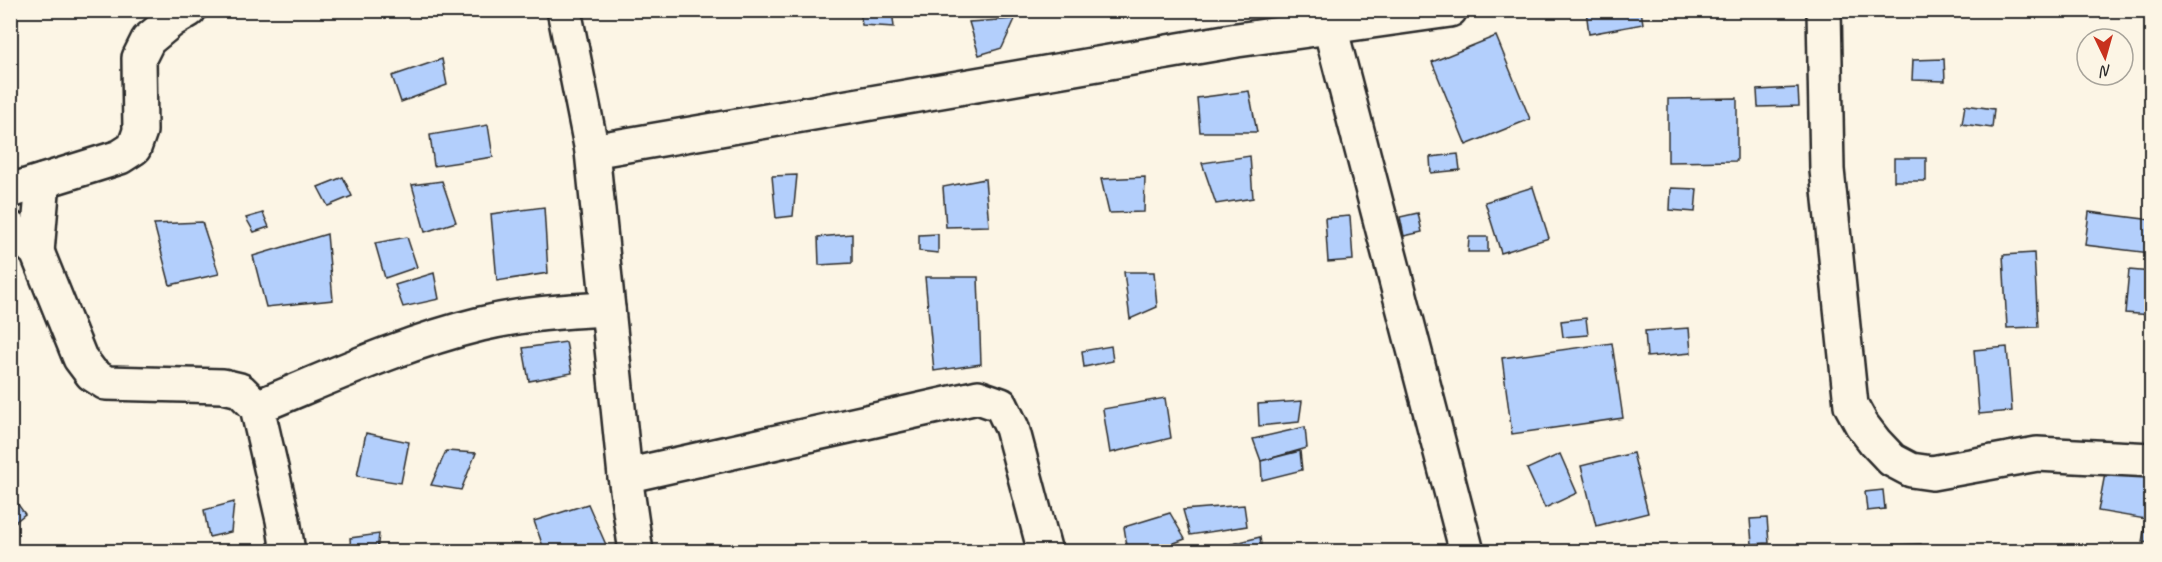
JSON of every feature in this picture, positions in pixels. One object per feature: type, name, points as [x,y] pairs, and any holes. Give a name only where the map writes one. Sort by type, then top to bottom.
[{"type":"street","points":[[10,191],[120,157],[134,148],[140,131],[139,58],[148,40],[172,20],[189,10]]},
{"type":"street","points":[[564,10],[592,151],[625,476],[636,552]]},
{"type":"street","points":[[592,151],[1225,42],[1450,10]]},
{"type":"street","points":[[1824,10],[1827,170],[1851,405],[1862,425],[1892,460],[1911,470],[1932,473],[2037,454],[2151,460]]},
{"type":"street","points":[[1330,27],[1467,552]]},
{"type":"street","points":[[37,252],[43,181]]},
{"type":"street","points":[[10,228],[37,252],[80,358],[92,374],[106,383],[223,386],[240,390],[257,406],[288,552]]},
{"type":"street","points":[[257,406],[407,346],[482,324],[550,312],[608,309]]},
{"type":"street","points":[[625,476],[978,397],[1001,405],[1012,428],[1045,552]]},
{"type":"building","points":[[860,10],[892,10],[894,27],[862,25]]},
{"type":"building","points":[[1586,10],[1641,10],[1643,24],[1589,34]]},
{"type":"building","points":[[1015,19],[1002,48],[979,55],[969,22]]},
{"type":"building","points":[[1496,36],[1530,119],[1466,145],[1432,62]]},
{"type":"building","points":[[442,59],[447,85],[401,102],[392,76]]},
{"type":"building","points":[[1944,59],[1945,81],[1912,80],[1913,60]]},
{"type":"building","points":[[1798,88],[1799,106],[1758,107],[1757,90]]},
{"type":"building","points":[[1249,91],[1257,132],[1200,132],[1197,98]]},
{"type":"building","points":[[1737,98],[1737,161],[1668,162],[1668,99]]},
{"type":"building","points":[[1965,105],[1994,109],[1992,128],[1962,124]]},
{"type":"building","points":[[488,125],[493,157],[434,166],[430,135]]},
{"type":"building","points":[[1458,154],[1460,170],[1431,173],[1430,157]]},
{"type":"building","points":[[1250,156],[1253,198],[1216,204],[1202,163]]},
{"type":"building","points":[[1894,158],[1926,158],[1926,181],[1894,181]]},
{"type":"building","points":[[797,175],[793,216],[776,218],[772,176]]},
{"type":"building","points":[[343,177],[352,196],[328,206],[318,187]]},
{"type":"building","points":[[1145,177],[1144,212],[1109,213],[1101,179]]},
{"type":"building","points":[[985,179],[989,226],[946,227],[943,187]]},
{"type":"building","points":[[442,181],[456,222],[425,232],[412,185]]},
{"type":"building","points":[[1533,187],[1549,238],[1501,253],[1485,202]]},
{"type":"building","points":[[1671,188],[1697,189],[1695,212],[1670,210]]},
{"type":"building","points":[[544,207],[548,273],[497,281],[491,214]]},
{"type":"building","points":[[2089,212],[2152,220],[2150,253],[2085,245]]},
{"type":"building","points":[[263,213],[269,227],[254,232],[246,218]]},
{"type":"building","points":[[1418,213],[1422,232],[1404,236],[1400,217]]},
{"type":"building","points":[[1350,216],[1353,260],[1328,262],[1325,218]]},
{"type":"building","points":[[202,222],[219,274],[170,285],[154,224]]},
{"type":"building","points":[[327,234],[333,300],[266,307],[253,256]]},
{"type":"building","points":[[852,234],[852,263],[819,265],[818,237]]},
{"type":"building","points":[[938,234],[938,253],[919,251],[919,235]]},
{"type":"building","points":[[407,237],[417,267],[385,278],[375,243]]},
{"type":"building","points":[[1469,237],[1488,237],[1488,252],[1468,252]]},
{"type":"building","points":[[2034,253],[2038,327],[2007,328],[2003,255]]},
{"type":"building","points":[[2129,270],[2152,272],[2152,315],[2125,313]]},
{"type":"building","points":[[1124,272],[1154,272],[1157,307],[1130,319]]},
{"type":"building","points":[[434,273],[439,299],[403,307],[395,285]]},
{"type":"building","points":[[925,277],[978,277],[981,364],[934,371]]},
{"type":"building","points":[[1586,318],[1588,335],[1563,337],[1561,321]]},
{"type":"building","points":[[1689,328],[1691,353],[1647,357],[1645,331]]},
{"type":"building","points":[[566,342],[572,373],[529,381],[523,348]]},
{"type":"building","points":[[1612,343],[1623,418],[1512,434],[1502,358]]},
{"type":"building","points":[[1111,346],[1113,361],[1084,367],[1082,351]]},
{"type":"building","points":[[2007,347],[2012,411],[1979,414],[1974,350]]},
{"type":"building","points":[[1165,398],[1171,438],[1110,453],[1103,409]]},
{"type":"building","points":[[1302,401],[1299,422],[1259,426],[1258,404]]},
{"type":"building","points":[[1305,427],[1307,448],[1261,461],[1253,439]]},
{"type":"building","points":[[366,433],[409,442],[401,483],[357,476]]},
{"type":"building","points":[[446,451],[476,453],[461,490],[431,485]]},
{"type":"building","points":[[1300,451],[1302,470],[1262,480],[1261,461]]},
{"type":"building","points":[[1633,453],[1648,513],[1596,526],[1581,466]]},
{"type":"building","points":[[1560,454],[1577,493],[1545,508],[1527,469]]},
{"type":"building","points":[[2106,468],[2152,476],[2152,543],[2142,542],[2146,519],[2098,511]]},
{"type":"building","points":[[1883,490],[1885,509],[1867,511],[1865,492]]},
{"type":"building","points":[[14,499],[25,514],[10,526],[10,502]]},
{"type":"building","points":[[234,502],[231,532],[209,537],[204,510]]},
{"type":"building","points":[[588,504],[607,547],[595,552],[545,552],[534,521]]},
{"type":"building","points":[[1244,505],[1247,526],[1190,535],[1183,510]]},
{"type":"building","points":[[1170,513],[1185,539],[1150,552],[1128,552],[1124,527]]},
{"type":"building","points":[[1767,518],[1769,543],[1752,544],[1750,519]]},
{"type":"building","points":[[379,534],[377,552],[351,552],[350,538]]},
{"type":"building","points":[[1260,537],[1262,552],[1230,552],[1228,545]]},
{"type":"building","points":[[1921,544],[1921,552],[1868,552],[1867,546]]}]
